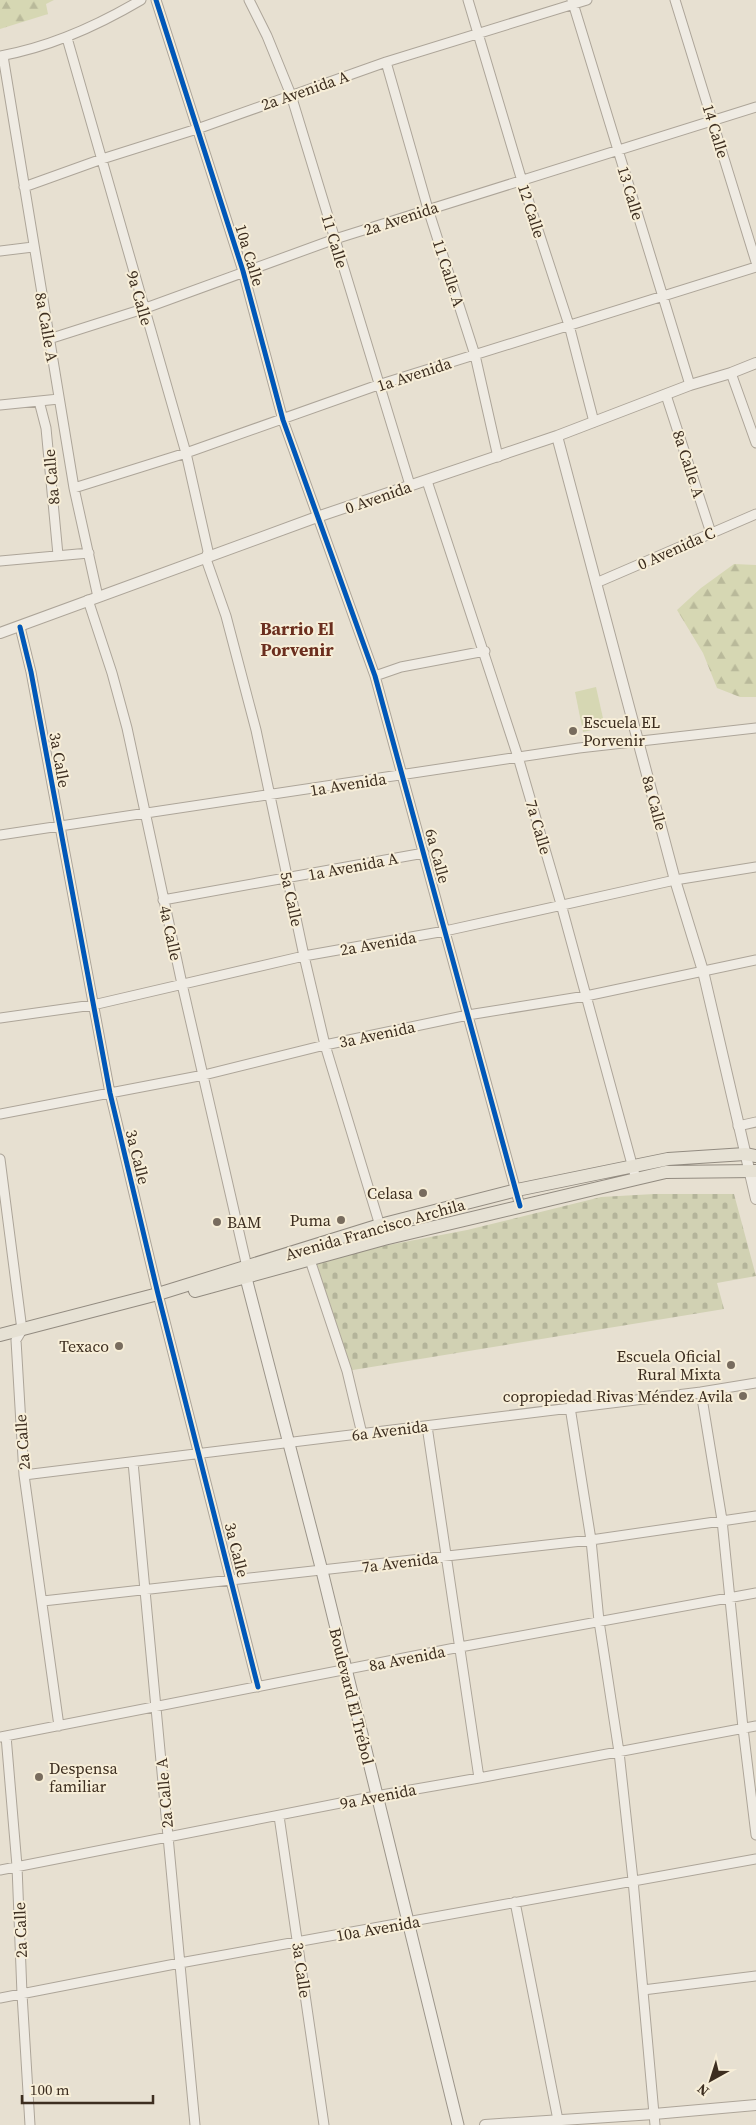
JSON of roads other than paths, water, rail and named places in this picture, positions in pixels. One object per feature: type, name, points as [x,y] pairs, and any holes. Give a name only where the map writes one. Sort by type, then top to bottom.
[{"type":"main road","name":"Avenida Francisco Archila","points":[[0,1344],[19,1335],[247,1273],[310,1260],[384,1239],[520,1206],[634,1172],[668,1159],[750,1155]]},
{"type":"main road","name":"Avenida Francisco Archila","points":[[247,1273],[306,1247],[517,1190],[634,1172],[753,1171]]},
{"type":"main road","name":"Boulevard El Trébol","points":[[247,1273],[458,2125]]},
{"type":"main road","name":"Avenida Francisco Archila","points":[[0,1335],[19,1335]]},
{"type":"street","points":[[1,56],[67,38],[109,19],[141,0]]},
{"type":"street","name":"10a Calle","points":[[156,0],[243,272],[283,420],[317,517]]},
{"type":"street","name":"11 Calle","points":[[249,0],[267,36],[290,95],[410,485]]},
{"type":"street","name":"12 Calle","points":[[468,0],[522,180],[569,325],[594,422]]},
{"type":"street","name":"2a Avenida A","points":[[24,187],[102,159],[197,129],[386,62],[573,2],[588,0]]},
{"type":"street","name":"14 Calle","points":[[675,0],[714,121],[756,262]]},
{"type":"street","name":"13 Calle","points":[[573,2],[690,385]]},
{"type":"street","name":"9a Calle","points":[[67,38],[186,454],[208,551],[206,559]]},
{"type":"street","name":"8a Calle A","points":[[1,56],[74,488],[89,553],[93,599]]},
{"type":"street","name":"11 Calle A","points":[[386,62],[428,209],[475,355],[498,457]]},
{"type":"street","name":"2a Avenida","points":[[49,339],[143,309],[335,239],[618,152],[756,107]]},
{"type":"street","points":[[0,250],[33,247]]},
{"type":"street","name":"1a Avenida","points":[[74,488],[186,454],[378,385],[756,267]]},
{"type":"street","name":"0 Avenida","points":[[0,633],[317,517],[498,457],[690,385],[731,373],[756,363]]},
{"type":"street","points":[[731,373],[756,443]]},
{"type":"street","name":"8a Calle A","points":[[666,395],[711,533]]},
{"type":"street","points":[[0,405],[59,399]]},
{"type":"street","name":"8a Calle","points":[[39,401],[46,428],[58,555]]},
{"type":"street","name":"8a Calle","points":[[557,436],[675,880],[703,971],[738,1126],[750,1155],[756,1199]]},
{"type":"street","name":"7a Calle","points":[[427,481],[485,651],[518,757],[561,904],[634,1172]]},
{"type":"street","name":"0 Avenida C","points":[[596,584],[756,514]]},
{"type":"street","name":"6a Calle","points":[[317,517],[375,676],[404,775],[520,1206]]},
{"type":"street","points":[[0,561],[89,553]]},
{"type":"street","name":"5a Calle","points":[[206,559],[226,616],[245,687],[325,1045],[384,1239]]},
{"type":"street","name":"4a Calle","points":[[93,599],[127,728],[163,900],[204,1075],[247,1273]]},
{"type":"street","name":"3a Calle","points":[[20,627],[31,672],[110,1093],[159,1297],[258,1687]]},
{"type":"street","points":[[375,676],[401,667],[485,651]]},
{"type":"street","name":"1a Avenida","points":[[0,835],[518,757],[756,728]]},
{"type":"street","name":"1a Avenida A","points":[[163,900],[424,852]]},
{"type":"street","name":"2a Avenida","points":[[0,1018],[93,1004],[304,956],[445,930],[675,880],[756,867]]},
{"type":"street","name":"3a Avenida","points":[[0,1114],[204,1075],[325,1045],[468,1015],[586,996],[756,960]]},
{"type":"street","points":[[738,1126],[756,1122]]},
{"type":"street","name":"2a Calle","points":[[0,1159],[19,1335],[24,1475],[59,1726]]},
{"type":"street","points":[[306,1247],[347,1371],[362,1434]]},
{"type":"street","name":"6a Avenida","points":[[24,1475],[701,1392],[756,1383]]},
{"type":"street","points":[[701,1392],[722,1520],[756,1835]]},
{"type":"street","points":[[570,1407],[591,1540],[599,1621],[619,1752],[633,1880],[655,2125]]},
{"type":"street","points":[[427,1426],[479,1778]]},
{"type":"street","name":"2a Calle A","points":[[134,1462],[195,2125]]},
{"type":"street","name":"7a Avenida","points":[[43,1601],[591,1540],[756,1516]]},
{"type":"street","name":"8a Avenida","points":[[3,1737],[460,1647],[756,1593]]},
{"type":"street","name":"9a Avenida","points":[[0,1870],[376,1796],[756,1726]]},
{"type":"street","name":"2a Calle","points":[[3,1737],[17,1866],[30,2125]]},
{"type":"street","name":"3a Calle","points":[[279,1816],[324,2125]]},
{"type":"street","name":"10a Avenida","points":[[0,1998],[180,1963],[756,1858]]},
{"type":"street","points":[[515,1902],[558,2120]]},
{"type":"street","points":[[643,1990],[756,1976]]},
{"type":"street","points":[[485,2125],[756,2105]]},
{"type":"place","name":"Escuela EL Porvenir","points":[[573,731]]},
{"type":"place","name":"Celasa","points":[[423,1193]]},
{"type":"place","name":"Puma","points":[[341,1220]]},
{"type":"place","name":"BAM","points":[[217,1222]]},
{"type":"place","name":"Texaco","points":[[119,1346]]},
{"type":"place","name":"Escuela Oficial Rural Mixta","points":[[731,1365]]},
{"type":"place","name":"copropiedad Rivas Méndez Avila","points":[[743,1396]]},
{"type":"place","name":"Despensa familiar","points":[[39,1777]]},
{"type":"district","name":"Barrio El Porvenir","points":[[297,639]]}]
